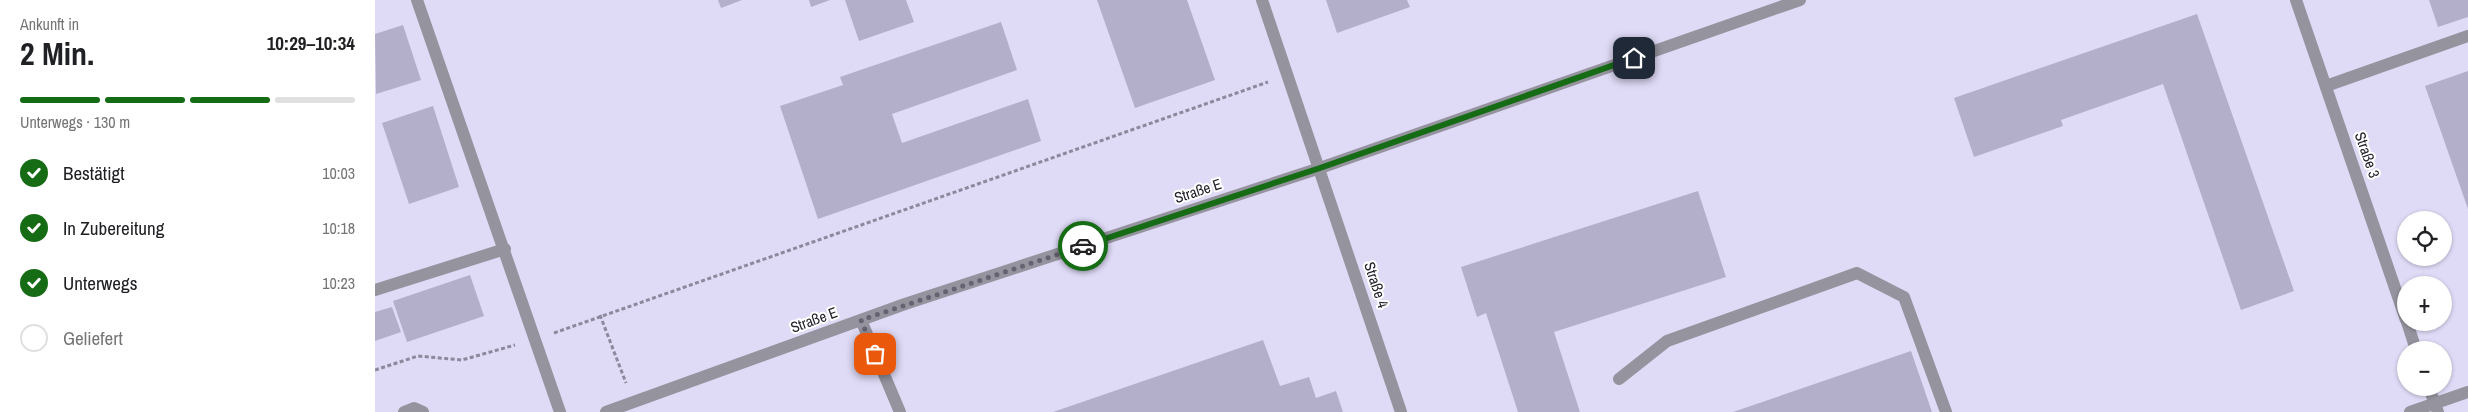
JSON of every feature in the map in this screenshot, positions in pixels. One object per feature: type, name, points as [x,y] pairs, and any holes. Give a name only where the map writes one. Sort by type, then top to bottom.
[{"type":"lane","points":[[417,0],[560,412]]},
{"type":"lane","name":"Straße 4","points":[[1262,0],[1401,412]]},
{"type":"lane","name":"Straße E","points":[[606,412],[861,320],[1320,168],[1800,0]]},
{"type":"lane","name":"Straße 3","points":[[2297,0],[2397,292]]},
{"type":"lane","points":[[2326,86],[2468,36]]},
{"type":"lane","points":[[375,290],[505,249]]},
{"type":"lane","points":[[1619,379],[1667,341],[1857,273],[1904,297],[1946,412]]},
{"type":"lane","points":[[861,320],[900,412]]},
{"type":"lane","points":[[2410,412],[2436,408],[2468,392]]},
{"type":"lane","points":[[2432,396],[2436,408]]},
{"type":"lane","points":[[403,412],[414,408],[423,412]]},
{"type":"path","points":[[375,370],[418,356],[463,360],[535,340],[600,315],[1288,75]]},
{"type":"path","points":[[600,315],[634,402]]},
{"type":"building","points":[[718,0],[742,0],[721,8]]},
{"type":"building","points":[[809,0],[830,0],[811,7]]},
{"type":"building","points":[[845,0],[906,0],[914,22],[859,41]]},
{"type":"building","points":[[1097,0],[1187,0],[1215,80],[1135,108]]},
{"type":"building","points":[[1326,0],[1407,0],[1410,7],[1337,33]]},
{"type":"building","points":[[2429,0],[2468,0],[2468,17],[2438,27]]},
{"type":"building","points":[[2197,14],[2294,291],[2241,310],[2163,84],[2061,120],[2063,126],[1974,157],[1954,98]]},
{"type":"building","points":[[1001,22],[1017,70],[892,114],[902,143],[1028,99],[1041,141],[818,219],[780,106],[843,85],[840,77]]},
{"type":"building","points":[[403,25],[421,80],[376,94],[375,34]]},
{"type":"building","points":[[2468,71],[2468,209],[2425,86]]},
{"type":"building","points":[[433,106],[459,187],[409,204],[382,123]]},
{"type":"building","points":[[1698,191],[1726,277],[1554,332],[1580,412],[1518,412],[1486,313],[1477,317],[1461,267]]},
{"type":"building","points":[[470,275],[484,316],[407,342],[393,301]]},
{"type":"building","points":[[392,307],[401,332],[375,341],[375,312]]},
{"type":"building","points":[[1263,340],[1280,386],[1309,377],[1316,398],[1336,391],[1343,412],[1053,412]]},
{"type":"building","points":[[1911,351],[1932,412],[1733,412]]},
{"type":"way so far","points":[[875,354],[861,320],[1083,246]]},
{"type":"route","points":[[1083,246],[1320,168],[1634,58]]}]
